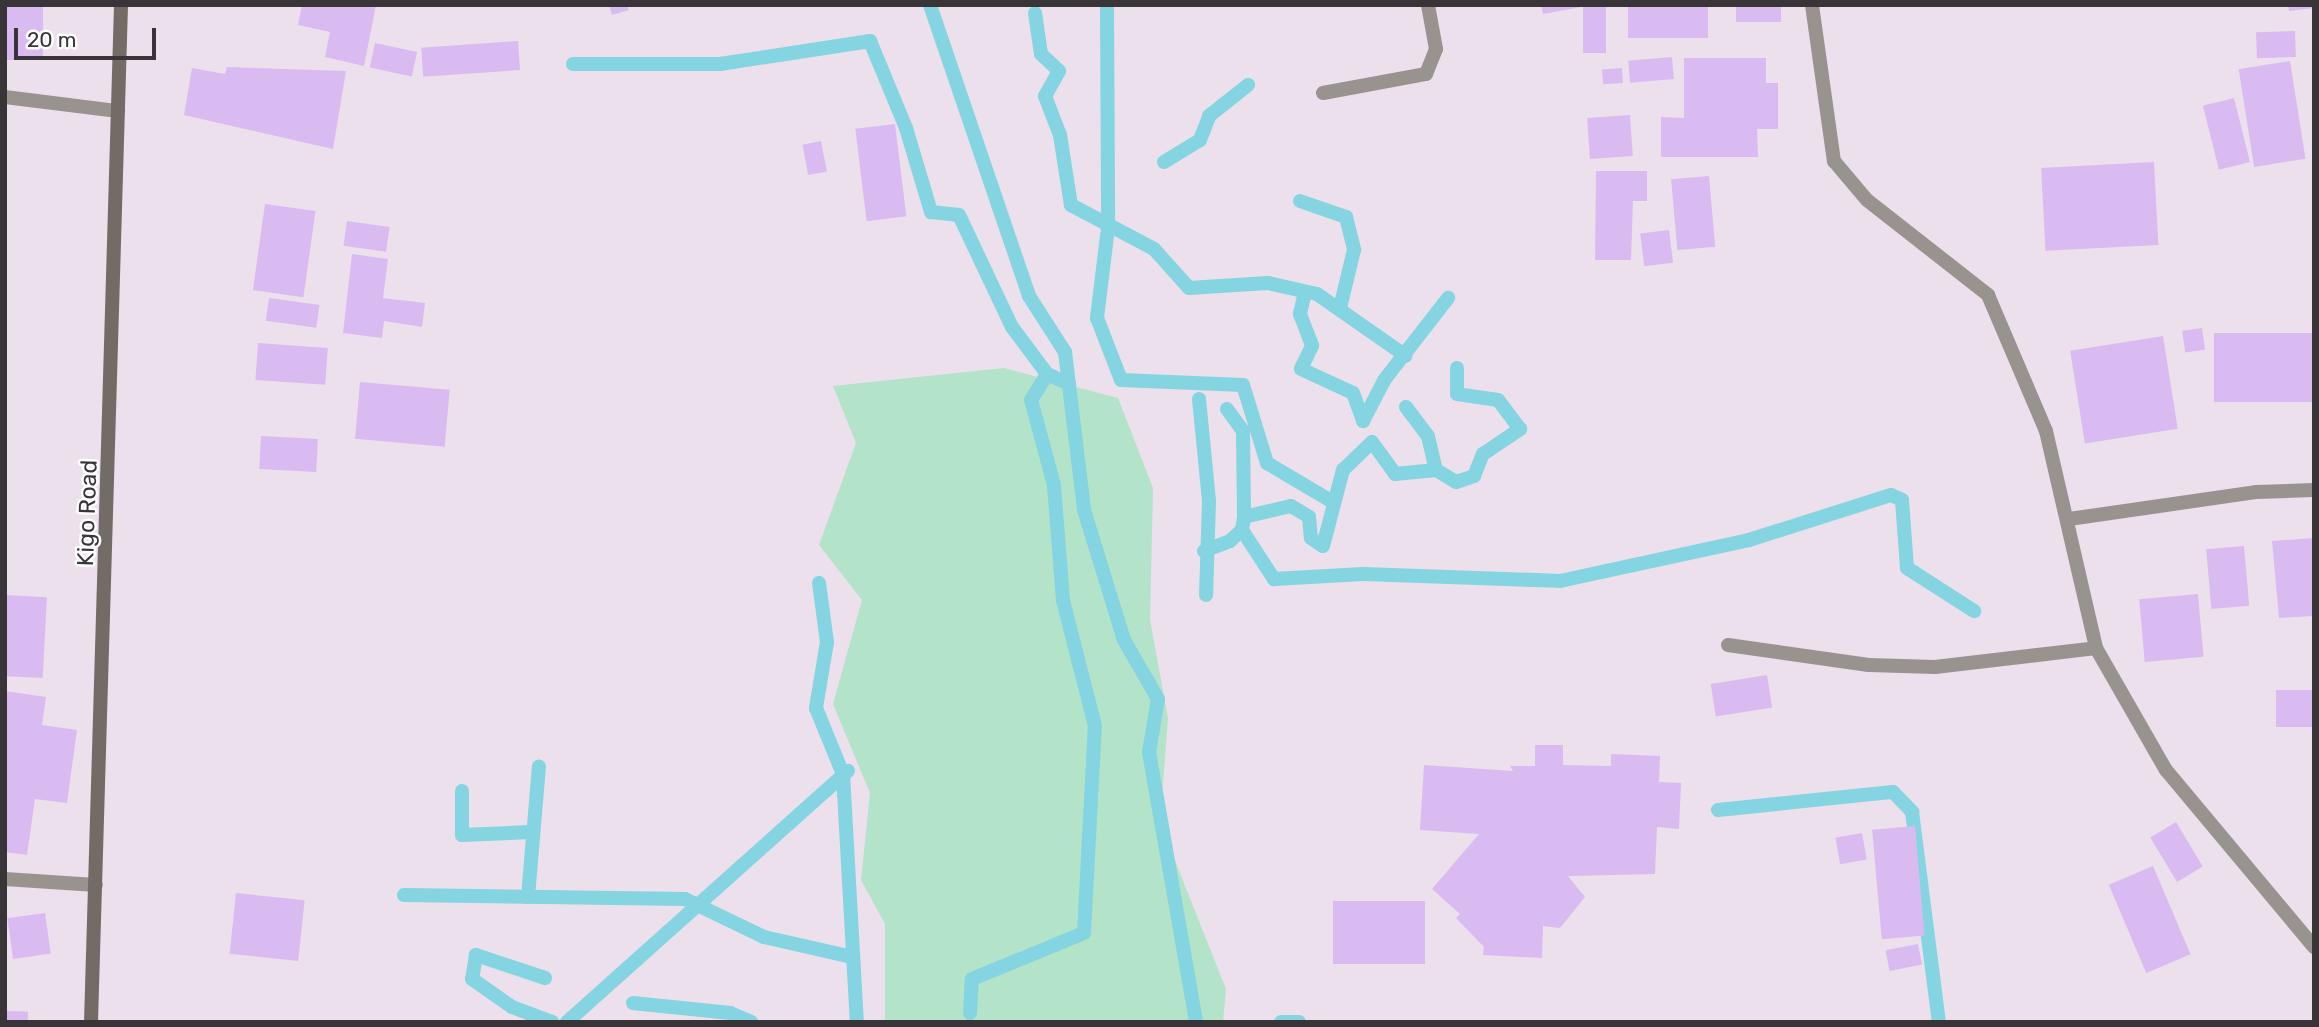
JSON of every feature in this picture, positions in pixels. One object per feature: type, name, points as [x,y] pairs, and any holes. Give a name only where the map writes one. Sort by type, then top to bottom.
[{"type":"street","name":"Kigo Road","points":[[91,1022],[121,5]]},
{"type":"street","points":[[1323,93],[1426,75],[1436,49],[1428,5]]},
{"type":"street","points":[[1812,5],[1834,161],[1867,200],[1988,295],[2046,431],[2069,519],[2096,649],[2166,770],[2314,947]]},
{"type":"street","points":[[5,97],[118,111]]},
{"type":"street","points":[[2069,519],[2257,492],[2314,490]]},
{"type":"street","points":[[1728,645],[1869,665],[1935,667],[2096,649]]},
{"type":"street","points":[[5,878],[96,885]]},
{"type":"green space","points":[[1004,368],[1118,398],[1153,488],[1150,620],[1168,718],[1160,823],[1226,989],[1223,1022],[885,1022],[885,924],[861,880],[870,793],[833,704],[862,600],[819,545],[856,443],[833,386]]},
{"type":"building","points":[[5,5],[43,5],[43,60],[5,60]]},
{"type":"building","points":[[302,5],[376,5],[364,66],[325,57],[330,32],[298,25]]},
{"type":"building","points":[[609,5],[627,5],[629,10],[612,15]]},
{"type":"building","points":[[1541,5],[1581,5],[1581,7],[1543,14]]},
{"type":"building","points":[[1583,5],[1606,5],[1606,53],[1583,53]]},
{"type":"building","points":[[1628,5],[1708,5],[1708,38],[1628,38]]},
{"type":"building","points":[[1736,5],[1781,5],[1781,22],[1736,22]]},
{"type":"building","points":[[2288,5],[2314,5],[2314,8],[2289,11]]},
{"type":"building","points":[[2295,31],[2296,57],[2257,58],[2256,32]]},
{"type":"building","points":[[518,41],[520,70],[423,77],[421,48]]},
{"type":"building","points":[[375,43],[417,52],[412,76],[370,67]]},
{"type":"building","points":[[1672,57],[1674,79],[1630,83],[1628,61]]},
{"type":"building","points":[[1684,58],[1766,58],[1766,83],[1778,83],[1778,129],[1757,129],[1758,157],[1661,157],[1661,117],[1684,118]]},
{"type":"building","points":[[2290,61],[2305,159],[2254,167],[2239,69]]},
{"type":"building","points":[[227,67],[346,71],[333,149],[184,115],[192,68],[225,74]]},
{"type":"building","points":[[1622,68],[1623,83],[1603,84],[1602,69]]},
{"type":"building","points":[[2234,98],[2250,162],[2219,170],[2203,106]]},
{"type":"building","points":[[1630,115],[1633,156],[1590,159],[1587,118]]},
{"type":"building","points":[[895,124],[906,216],[867,221],[855,129]]},
{"type":"building","points":[[821,141],[827,171],[808,175],[802,145]]},
{"type":"building","points":[[2154,162],[2158,245],[2045,251],[2041,168]]},
{"type":"building","points":[[1596,171],[1647,171],[1647,201],[1633,201],[1631,260],[1595,260]]},
{"type":"building","points":[[1709,176],[1715,247],[1677,250],[1671,179]]},
{"type":"building","points":[[265,204],[316,211],[303,297],[253,290]]},
{"type":"building","points":[[347,221],[390,227],[386,252],[344,246]]},
{"type":"building","points":[[1669,230],[1673,263],[1644,266],[1640,234]]},
{"type":"building","points":[[352,254],[388,259],[383,298],[425,303],[422,327],[384,321],[382,338],[343,333]]},
{"type":"building","points":[[269,298],[320,305],[316,328],[266,321]]},
{"type":"building","points":[[2202,328],[2205,350],[2185,353],[2182,331]]},
{"type":"building","points":[[2214,333],[2314,333],[2314,402],[2214,402]]},
{"type":"building","points":[[2163,336],[2178,429],[2085,444],[2070,351]]},
{"type":"building","points":[[258,343],[328,348],[325,385],[255,380]]},
{"type":"building","points":[[360,382],[450,390],[445,447],[355,439]]},
{"type":"building","points":[[261,436],[318,439],[316,472],[259,469]]},
{"type":"building","points":[[2314,538],[2314,616],[2279,618],[2272,541]]},
{"type":"building","points":[[2244,546],[2249,606],[2211,609],[2206,549]]},
{"type":"building","points":[[2198,594],[2203,657],[2145,662],[2139,599]]},
{"type":"building","points":[[6,595],[47,597],[43,678],[5,676]]},
{"type":"building","points":[[1767,675],[1772,708],[1716,717],[1711,684]]},
{"type":"building","points":[[2276,690],[2314,690],[2314,727],[2276,727]]},
{"type":"building","points":[[5,691],[46,697],[42,725],[77,730],[67,803],[35,799],[27,855],[5,852]]},
{"type":"building","points":[[1535,745],[1563,745],[1563,765],[1611,766],[1611,754],[1660,756],[1659,782],[1681,783],[1679,829],[1657,827],[1655,874],[1568,876],[1585,897],[1560,928],[1543,926],[1542,958],[1483,955],[1484,947],[1456,918],[1460,914],[1432,889],[1479,834],[1420,830],[1424,765],[1513,771],[1510,766],[1535,766]]},
{"type":"building","points":[[2176,822],[2203,867],[2177,882],[2150,837]]},
{"type":"building","points":[[1915,826],[1925,936],[1882,939],[1872,830]]},
{"type":"building","points":[[1862,833],[1867,860],[1840,864],[1835,838]]},
{"type":"building","points":[[2153,866],[2191,954],[2146,973],[2109,885]]},
{"type":"building","points":[[236,893],[305,900],[298,961],[230,954]]},
{"type":"building","points":[[1333,901],[1425,901],[1425,964],[1333,964]]},
{"type":"building","points":[[45,913],[51,954],[13,959],[7,918]]},
{"type":"building","points":[[1918,944],[1922,965],[1890,971],[1886,950]]},
{"type":"building","points":[[5,1011],[28,1012],[28,1022],[5,1022]]},
{"type":"waterway","points":[[930,5],[1029,296],[1065,352],[1084,510],[1124,640],[1158,699],[1149,752],[1196,1022]]},
{"type":"waterway","points":[[1107,5],[1108,228],[1097,318],[1121,380],[1243,385],[1267,463],[1333,502]]},
{"type":"waterway","points":[[1035,13],[1041,54],[1059,71],[1045,96],[1060,135],[1071,205],[1154,249],[1189,288],[1268,283],[1317,294],[1406,356]]},
{"type":"waterway","points":[[573,64],[720,64],[870,41],[906,128],[931,212],[959,215],[1012,327],[1047,374],[1069,384]]},
{"type":"waterway","points":[[1164,162],[1200,140],[1209,116],[1248,85]]},
{"type":"waterway","points":[[1300,201],[1346,217],[1354,250],[1340,308]]},
{"type":"waterway","points":[[1305,292],[1300,314],[1312,346],[1301,369],[1353,393],[1363,421],[1385,379],[1448,298]]},
{"type":"waterway","points":[[1204,551],[1230,541],[1242,530],[1244,517],[1291,506],[1309,517],[1311,538],[1323,546],[1343,470],[1372,442],[1395,474],[1436,470],[1456,482],[1474,476],[1483,454],[1520,429],[1498,400],[1457,394],[1457,368]]},
{"type":"waterway","points":[[970,1013],[972,979],[1084,933],[1095,726],[1063,600],[1054,485],[1031,400],[1047,374]]},
{"type":"waterway","points":[[1199,399],[1209,501],[1206,595]]},
{"type":"waterway","points":[[1406,407],[1428,436],[1436,470]]},
{"type":"waterway","points":[[1227,409],[1243,431],[1244,517]]},
{"type":"waterway","points":[[1242,530],[1274,579],[1363,574],[1560,581],[1749,540],[1891,495],[1902,500],[1907,568],[1974,611]]},
{"type":"waterway","points":[[819,583],[827,642],[816,708],[843,774],[857,1022]]},
{"type":"waterway","points":[[528,897],[539,766]]},
{"type":"waterway","points":[[567,1022],[848,771]]},
{"type":"waterway","points":[[462,791],[462,835],[530,832]]},
{"type":"waterway","points":[[1718,810],[1893,792],[1912,812],[1939,1022]]},
{"type":"waterway","points":[[404,895],[685,899],[764,937],[852,957]]},
{"type":"waterway","points":[[545,978],[476,955],[472,979],[512,1007],[552,1022]]},
{"type":"waterway","points":[[633,1003],[730,1013],[751,1022]]},
{"type":"waterway","points":[[1281,1022],[1299,1022]]}]
